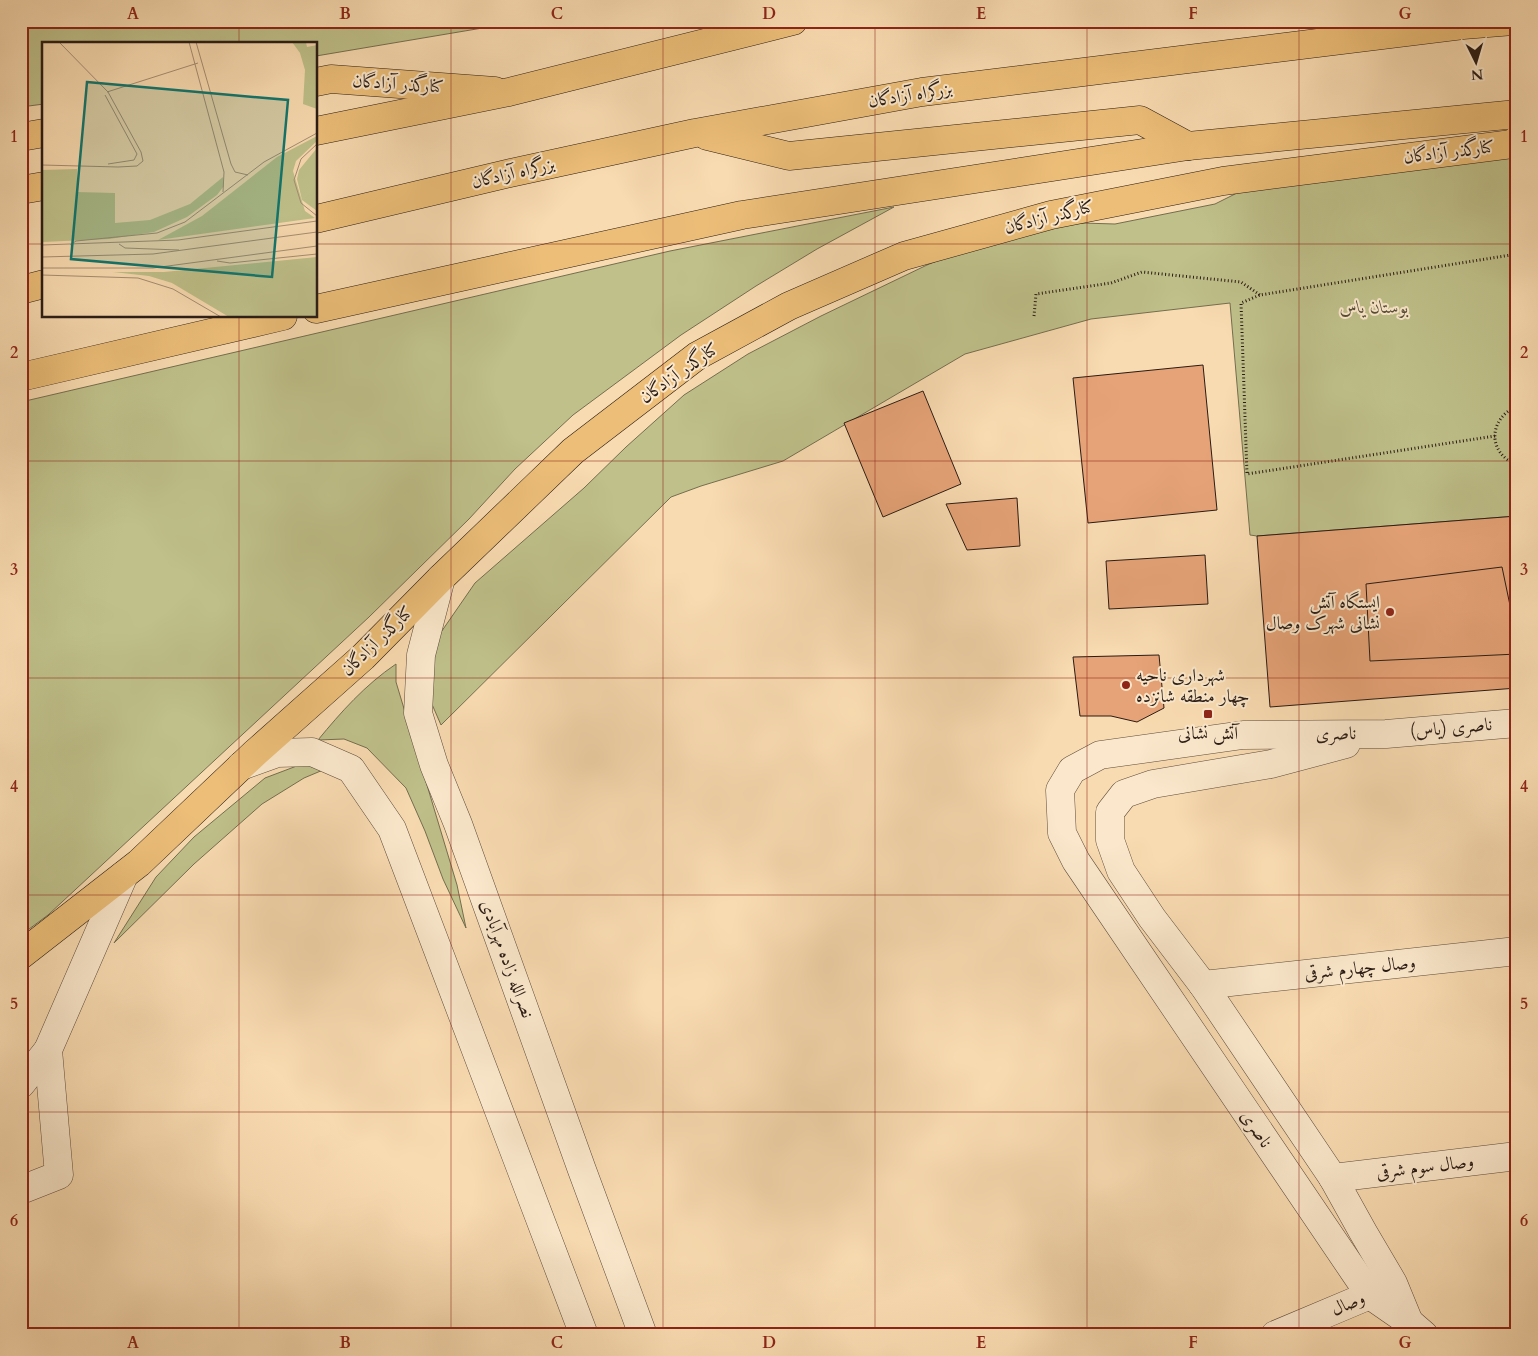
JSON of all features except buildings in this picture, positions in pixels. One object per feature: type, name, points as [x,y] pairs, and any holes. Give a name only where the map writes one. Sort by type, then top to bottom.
[{"type":"main road","points":[[318,131],[509,92],[793,21]]},
{"type":"main road","name":"بزرگراه آزادگان","points":[[318,220],[506,174],[695,133],[922,92],[1463,25],[1513,21]]},
{"type":"main road","name":"کنارگذر آزادگان","points":[[318,82],[331,79],[509,92]]},
{"type":"main road","name":"کنارگذر آزادگان","points":[[318,309],[742,215],[1188,146],[1517,114]]},
{"type":"main road","points":[[695,133],[789,156],[1140,120],[1188,146]]},
{"type":"main road","points":[[21,137],[42,133]]},
{"type":"main road","name":"کنارگذر آزادگان","points":[[21,955],[139,864],[241,766],[363,656],[573,451],[697,356],[789,306],[904,256],[1051,215],[1223,181],[1512,144],[1517,140]]},
{"type":"main road","points":[[21,190],[42,186]]},
{"type":"main road","points":[[21,290],[42,285]]},
{"type":"main road","points":[[21,378],[275,318]]},
{"type":"street","name":"نصرالله زاده مهرآبادی","points":[[441,578],[421,655],[418,713],[434,764],[458,824],[643,1335]]},
{"type":"street","name":"ناصری (یاس)","points":[[1386,734],[1517,723]]},
{"type":"street","name":"ناصری","points":[[1386,734],[1271,764],[1153,784],[1124,794],[1110,812],[1110,840],[1121,871],[1152,918],[1202,985],[1333,1178],[1393,1283],[1416,1328]]},
{"type":"street","name":"ناصری","points":[[1386,734],[1244,735],[1100,755],[1072,770],[1060,790],[1062,832],[1076,861],[1370,1296],[1416,1328]]},
{"type":"street","points":[[241,766],[277,753],[312,752],[351,769],[392,829],[584,1335]]},
{"type":"street","points":[[21,1084],[48,1050],[124,875]]},
{"type":"street","name":"وصال چهارم شرقی","points":[[1202,985],[1517,951]]},
{"type":"street","points":[[21,1190],[59,1175],[48,1050]]},
{"type":"street","name":"وصال سوم شرقی","points":[[1333,1178],[1517,1156]]},
{"type":"street","name":"وصال","points":[[1275,1335],[1370,1296],[1393,1283]]},
{"type":"path","points":[[1495,436],[1247,474],[1241,303],[1260,295],[1517,254]]},
{"type":"path","points":[[1512,255],[1517,306]]},
{"type":"path","points":[[1034,316],[1036,294],[1111,283],[1142,272],[1241,282],[1260,295]]},
{"type":"path","points":[[1517,406],[1507,411],[1500,418],[1496,426],[1495,436],[1497,446],[1502,455],[1517,465]]},
{"type":"green space","points":[[21,21],[524,21],[318,56],[318,42],[42,42],[42,104],[21,107]]},
{"type":"green space","name":"بوستان یاس","points":[[1517,141],[1517,516],[1250,535],[1230,303],[1091,319],[965,354],[783,461],[671,497],[441,725],[431,702],[428,680],[437,638],[475,583],[584,488],[684,395],[748,354],[821,316],[927,265],[987,240],[1049,222],[1115,224],[1215,204],[1267,178]]},
{"type":"green space","points":[[894,207],[817,249],[756,286],[681,335],[573,415],[515,469],[469,519],[369,617],[48,915],[21,935],[21,402],[670,251]]},
{"type":"green space","points":[[396,664],[396,682],[457,885],[466,928],[443,879],[406,788],[367,748],[344,739],[318,740],[354,699]]},
{"type":"green space","points":[[302,764],[323,770],[304,778],[262,804],[194,864],[114,943],[156,877],[194,837],[265,778]]},
{"type":"place","name":"ایستگاه آتش نشانی شهرک وصال","points":[[1390,612]]},
{"type":"place","name":"شهرداری ناحیه چهار منطقه شانزده","points":[[1126,685]]},
{"type":"place","name":"آتش نشانی","points":[[1208,714]]}]
